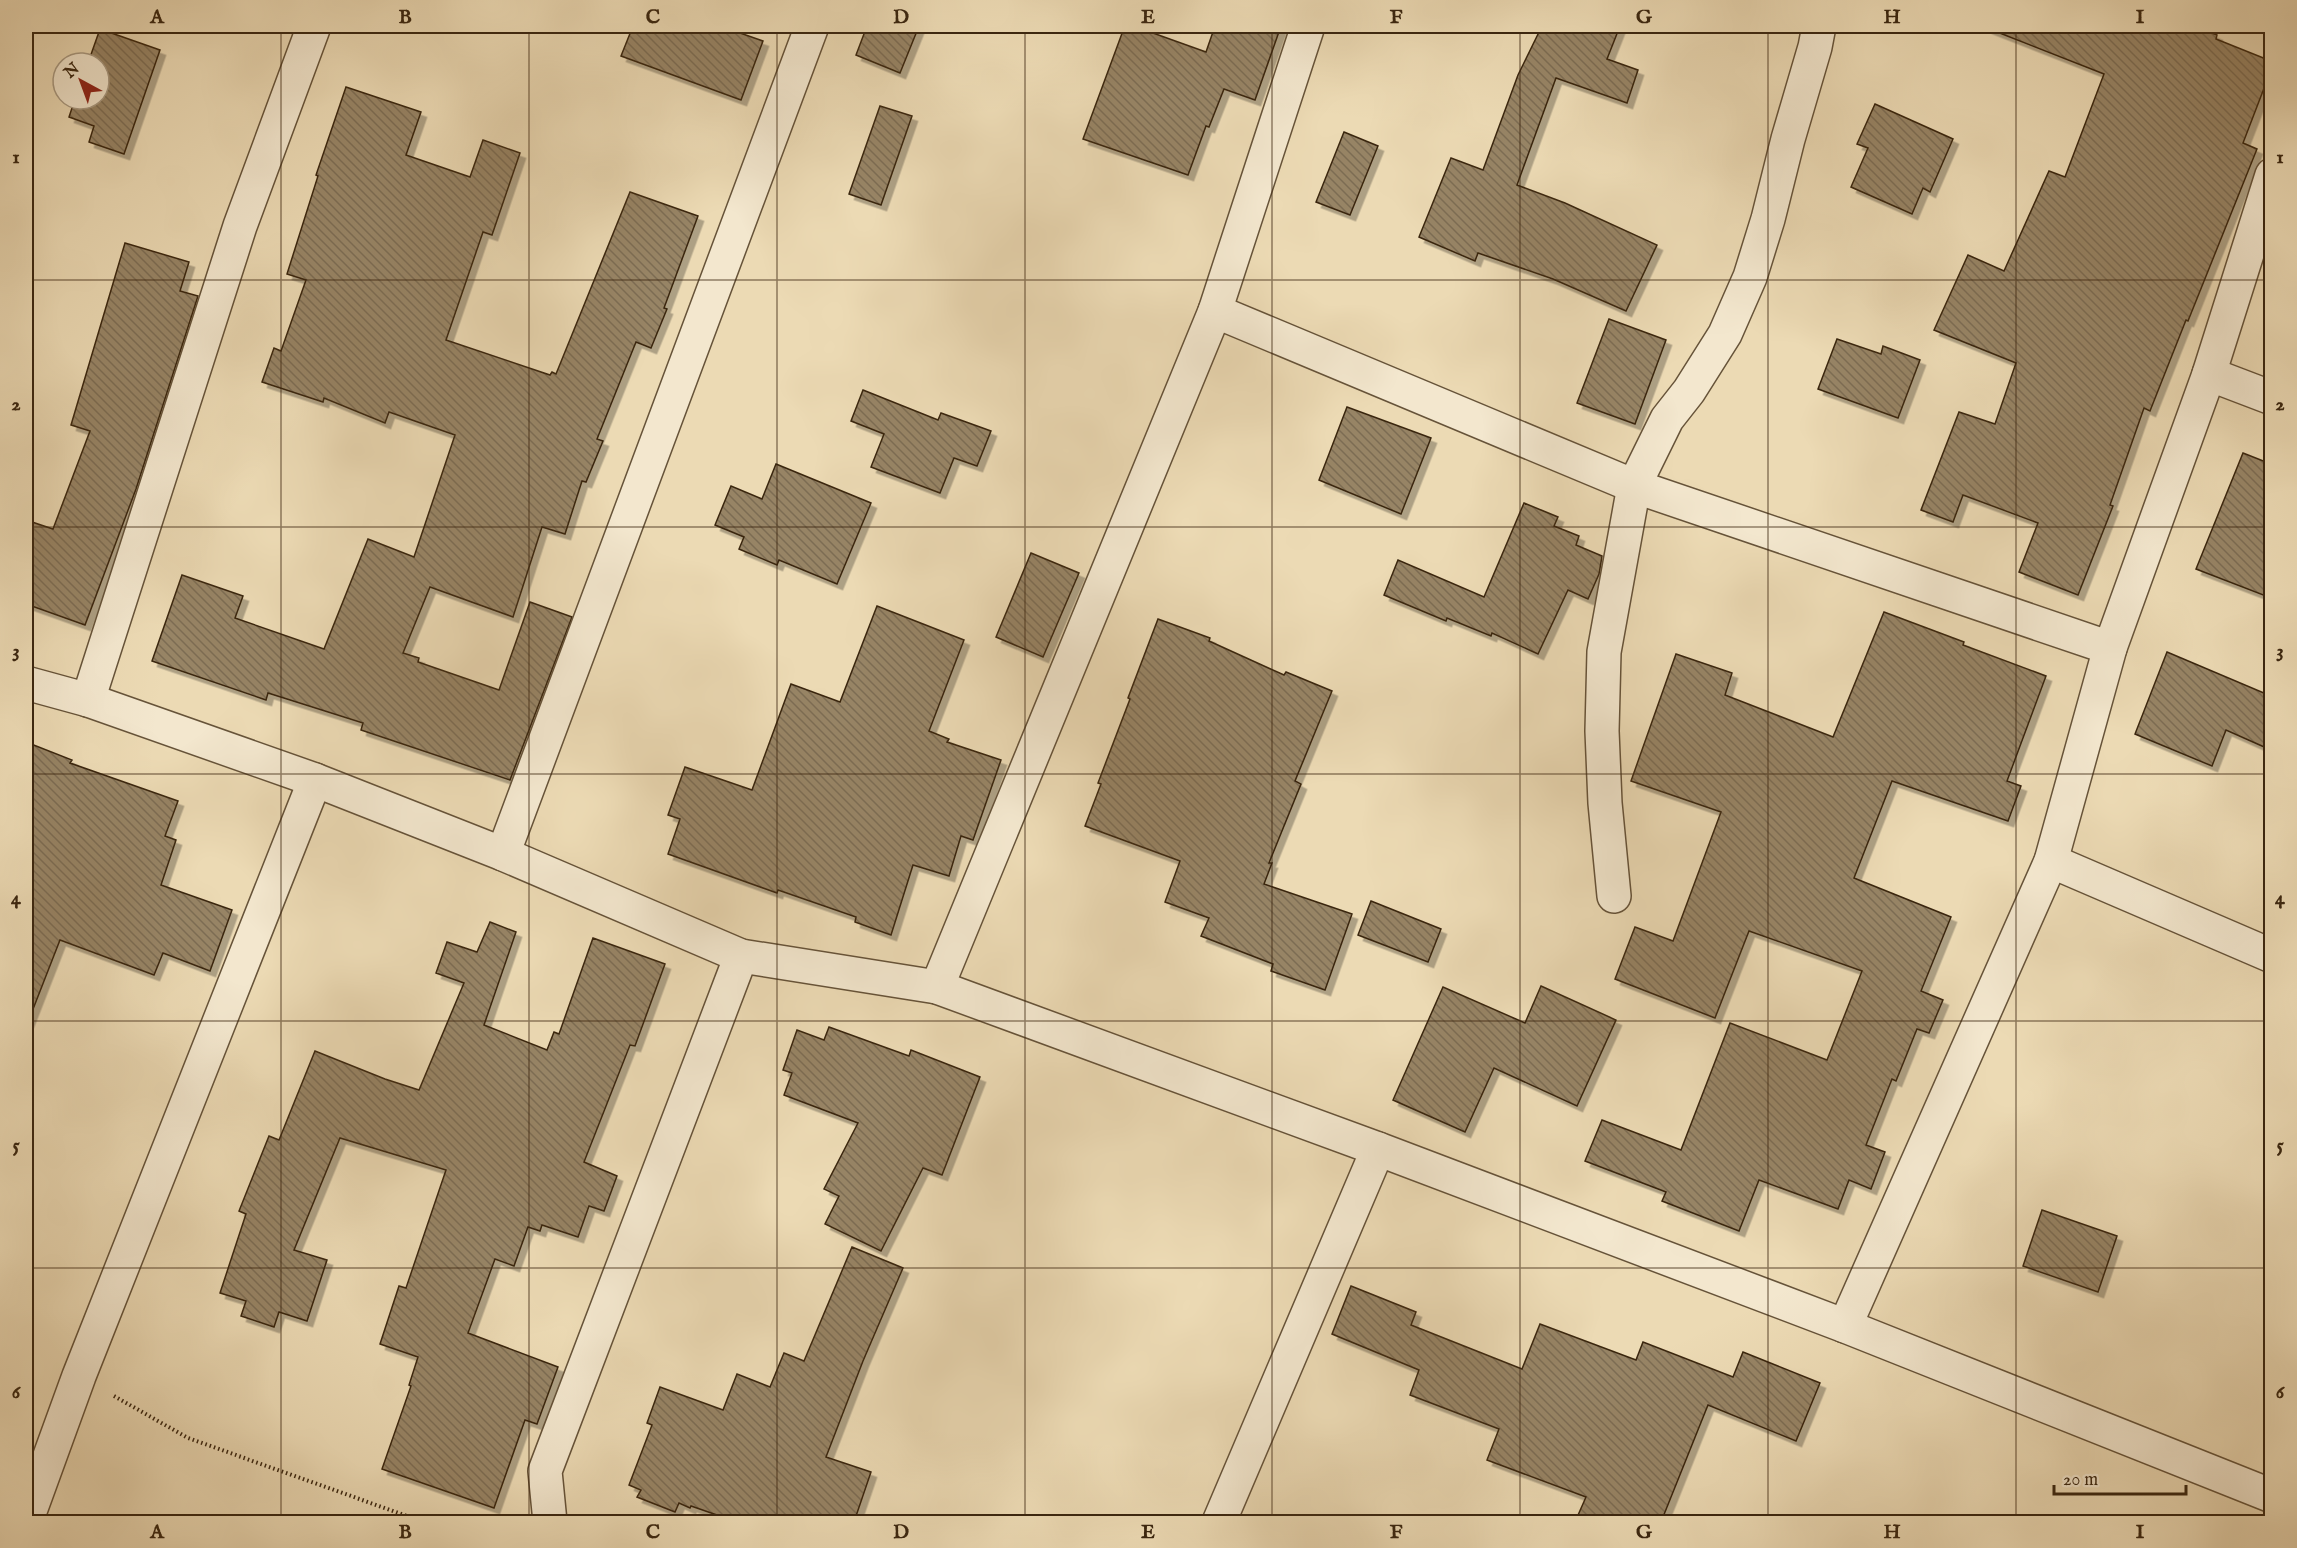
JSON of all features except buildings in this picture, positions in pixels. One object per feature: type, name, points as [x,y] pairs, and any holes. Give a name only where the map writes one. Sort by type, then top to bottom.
[{"type":"street","points":[[88,700],[240,226],[314,26]]},
{"type":"street","points":[[503,854],[812,26]]},
{"type":"street","points":[[937,987],[1215,311],[1308,26]]},
{"type":"street","points":[[1614,896],[1605,802],[1602,730],[1604,652],[1634,486],[1667,419],[1689,390],[1725,334],[1750,276],[1768,219],[1819,26]]},
{"type":"street","points":[[1845,1326],[2051,861],[2110,648],[2208,374],[2271,175]]},
{"type":"street","points":[[1215,311],[1634,486],[2110,648]]},
{"type":"street","points":[[2208,374],[2271,398]]},
{"type":"street","points":[[26,683],[88,700],[315,780],[503,854],[741,956],[937,987],[1378,1149],[1845,1326],[2271,1496]]},
{"type":"street","points":[[26,1522],[79,1376],[315,780]]},
{"type":"street","points":[[2051,861],[2271,957]]},
{"type":"street","points":[[550,1522],[545,1471],[741,956]]},
{"type":"street","points":[[1219,1522],[1378,1149]]},
{"type":"path","points":[[79,1376],[188,1438],[424,1522]]}]
